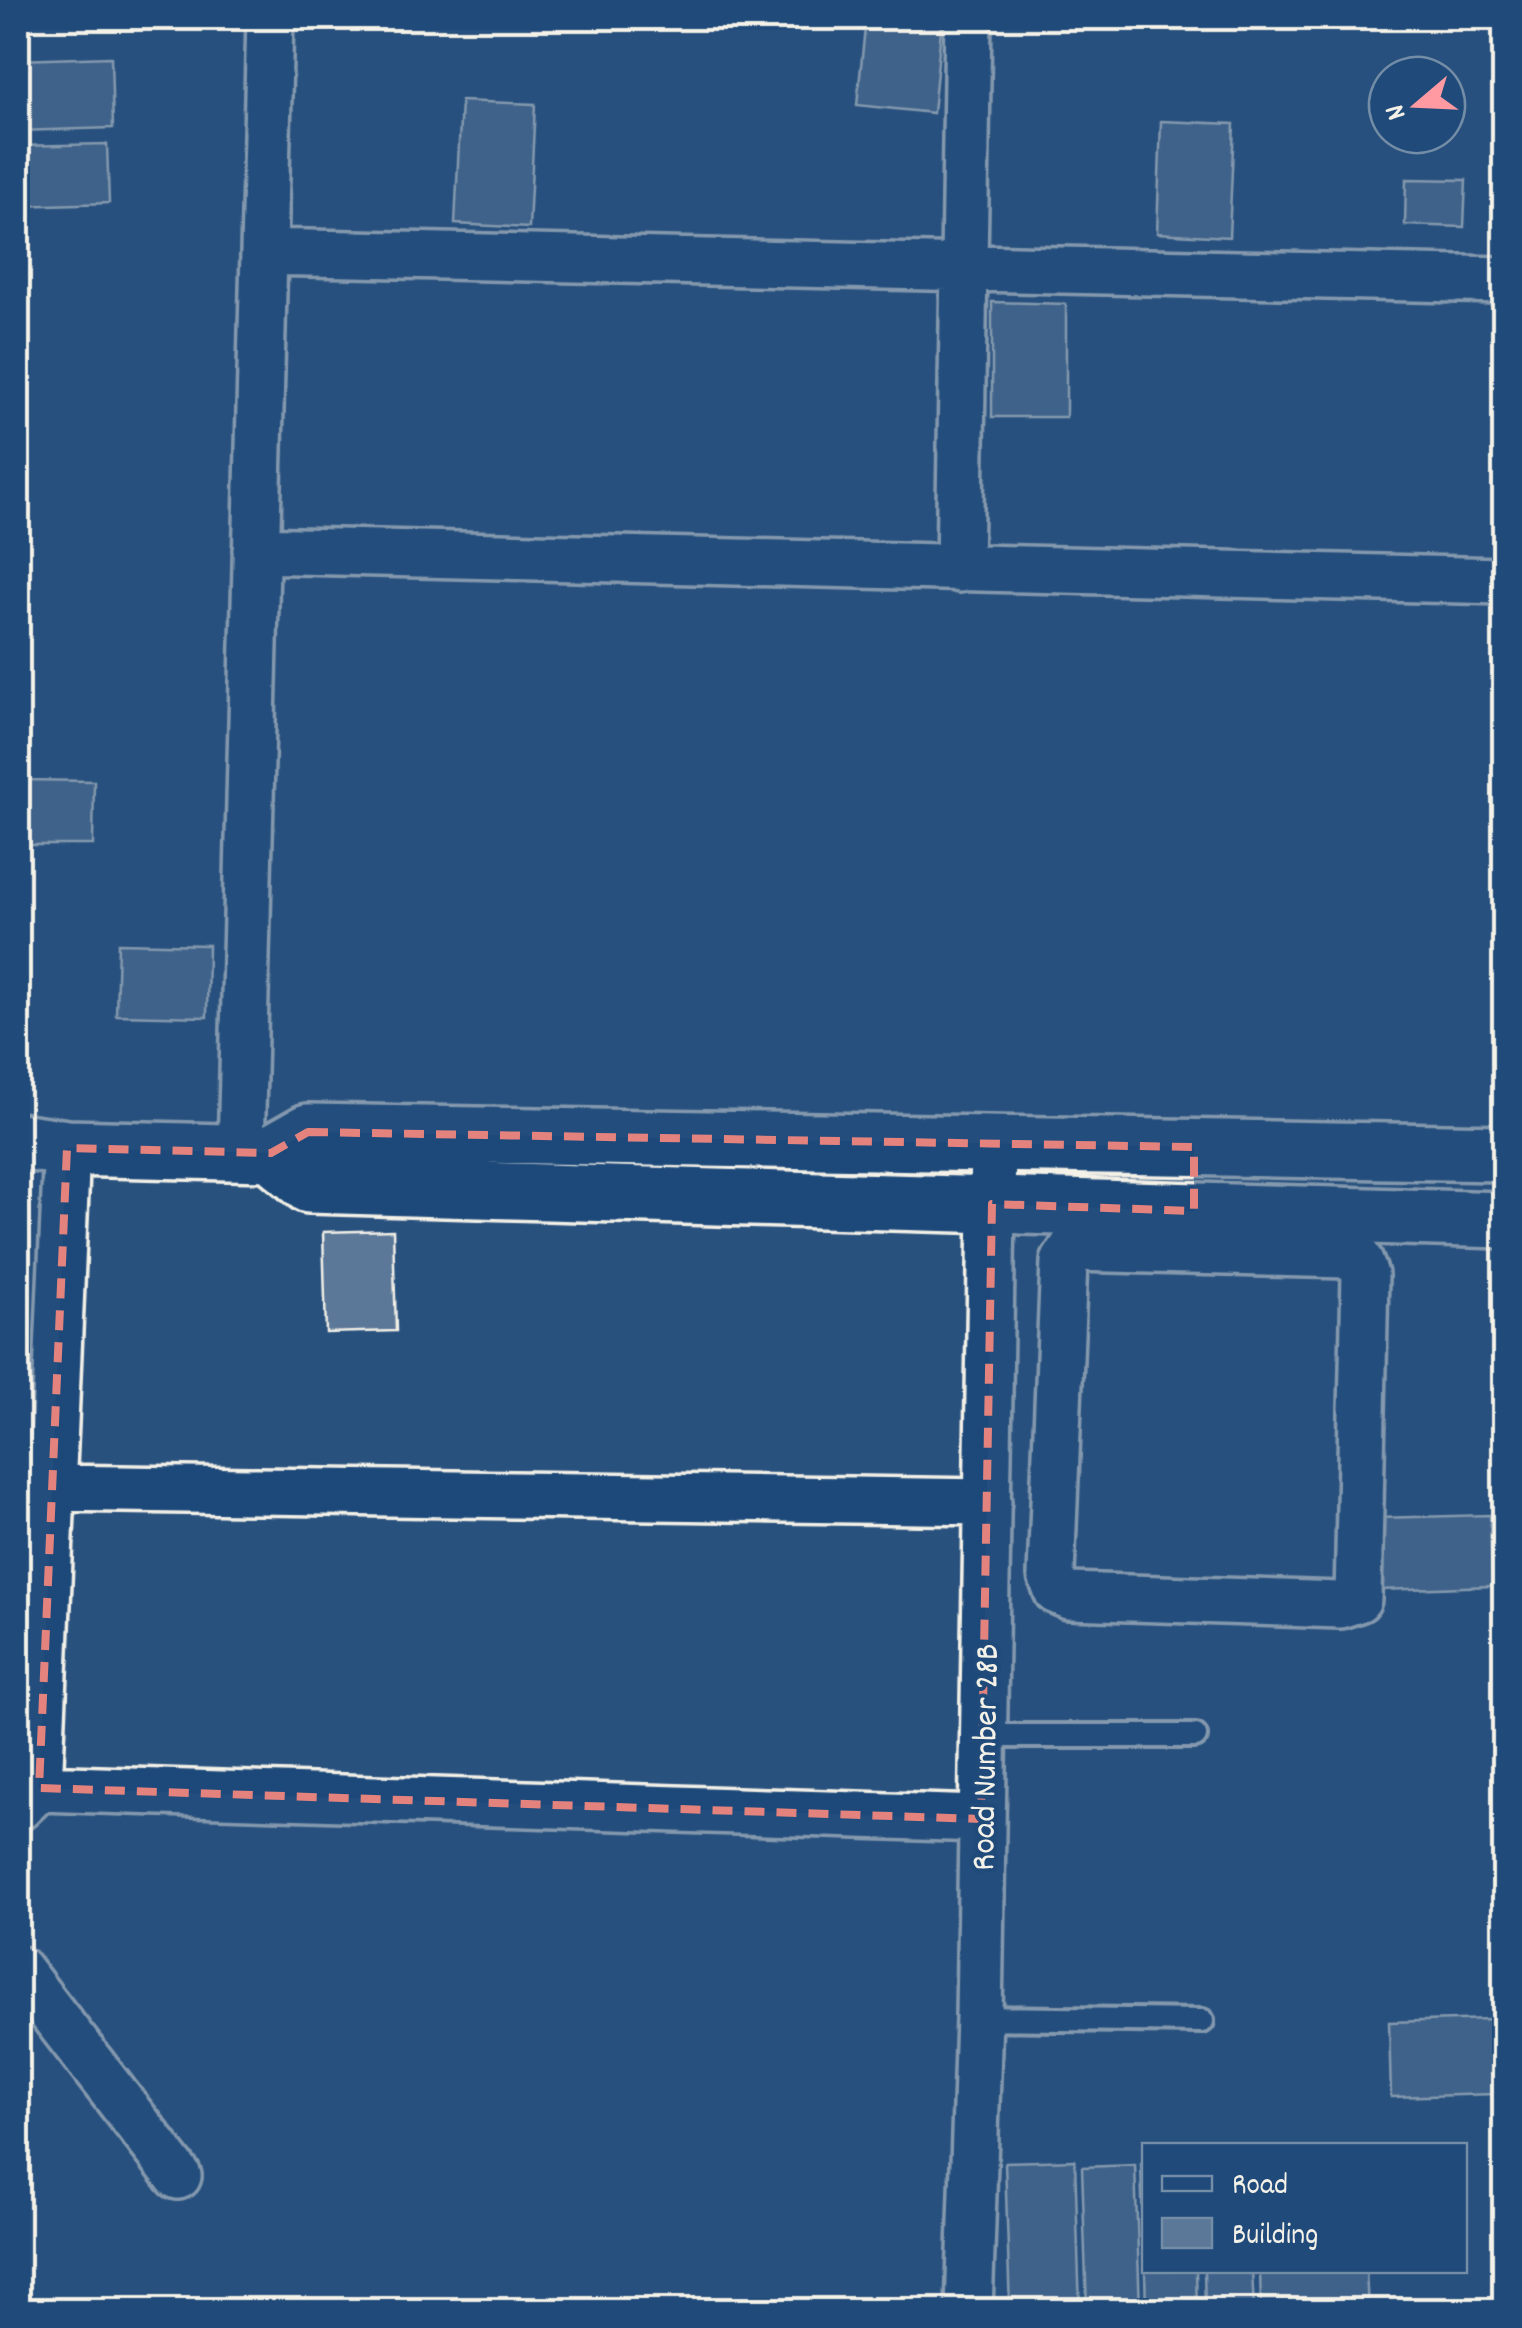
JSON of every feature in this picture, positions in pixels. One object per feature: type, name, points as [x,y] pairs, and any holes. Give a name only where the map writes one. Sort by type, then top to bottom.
[{"type":"street","points":[[256,1152],[256,550],[270,18]]},
{"type":"street","points":[[959,569],[968,18]]},
{"type":"street","points":[[264,252],[1504,280]]},
{"type":"street","points":[[256,550],[1504,581]]},
{"type":"street","points":[[981,1819],[28,1798],[54,1488],[42,1144],[256,1152],[308,1132],[1504,1152]]},
{"type":"street","name":"Road Number 28B","points":[[969,2310],[979,2018],[992,1144]]},
{"type":"street","points":[[1194,1148],[1194,1231]]},
{"type":"street","points":[[256,1152],[308,1185],[992,1204],[1194,1231],[1359,1260],[1364,1268],[1360,1590],[1353,1603],[1070,1596],[1057,1591],[1050,1575],[1068,1253],[1194,1231],[1504,1220]]},
{"type":"street","points":[[54,1488],[988,1502]]},
{"type":"street","points":[[18,1969],[178,2176]]},
{"type":"lane","points":[[984,1736],[1195,1736]]},
{"type":"lane","points":[[979,2018],[1202,2021]]},
{"type":"highlighted area","points":[[308,1132],[1194,1147],[1194,1211],[992,1204],[981,1819],[39,1788],[67,1148],[271,1153]]},
{"type":"building","points":[[866,18],[942,18],[933,113],[857,105]]},
{"type":"building","points":[[111,57],[113,128],[18,131],[18,60]]},
{"type":"building","points":[[461,101],[535,104],[529,228],[455,224]]},
{"type":"building","points":[[1161,121],[1234,124],[1229,237],[1157,233]]},
{"type":"building","points":[[107,144],[109,203],[18,206],[18,146]]},
{"type":"building","points":[[1406,179],[1466,180],[1464,227],[1405,225]]},
{"type":"building","points":[[992,302],[1066,304],[1066,417],[992,417]]},
{"type":"building","points":[[18,780],[94,781],[93,845],[18,845]]},
{"type":"building","points":[[118,943],[208,945],[207,1017],[116,1015]]},
{"type":"building","points":[[393,1230],[396,1331],[326,1333],[323,1232]]},
{"type":"building","points":[[1490,1515],[1492,1586],[1380,1590],[1377,1518]]},
{"type":"building","points":[[1492,2019],[1495,2094],[1391,2097],[1389,2022]]},
{"type":"building","points":[[1075,2160],[1080,2310],[1010,2310],[1005,2162]]},
{"type":"building","points":[[1135,2165],[1140,2310],[1087,2310],[1082,2167]]},
{"type":"building","points":[[1145,2273],[1196,2273],[1197,2310],[1146,2310]]},
{"type":"building","points":[[1204,2273],[1252,2273],[1254,2310],[1205,2310]]},
{"type":"building","points":[[1260,2273],[1366,2273],[1368,2310],[1261,2310]]}]
